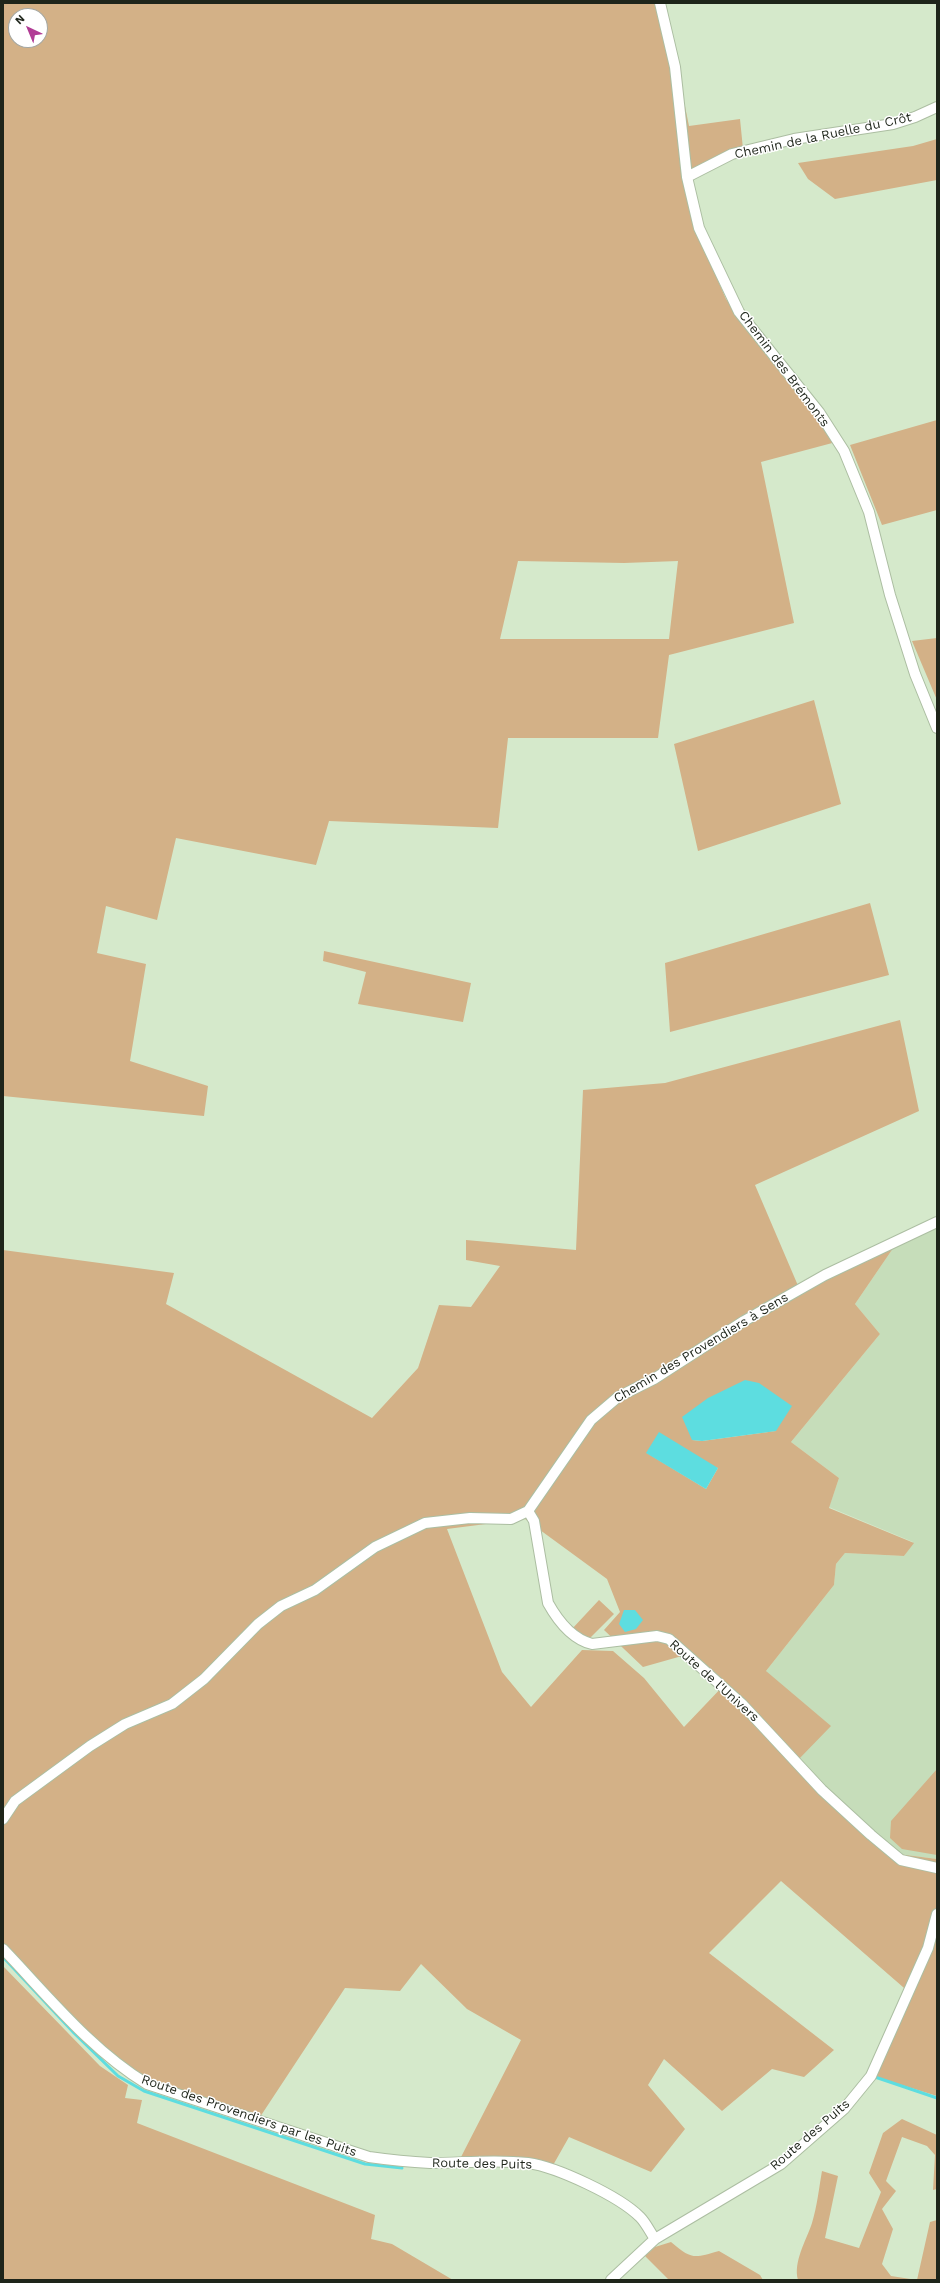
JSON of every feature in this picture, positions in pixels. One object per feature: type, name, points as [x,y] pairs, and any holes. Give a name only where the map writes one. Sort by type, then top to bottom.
[{"type":"street","name":"Chemin des Brémonts","points":[[660,3],[675,66],[687,177],[698,228],[739,312],[819,412],[844,450],[869,512],[890,595],[915,674],[937,728]]},
{"type":"street","name":"Chemin de la Ruelle du Crôt","points":[[687,177],[732,154],[794,140],[893,124],[915,117],[937,107]]},
{"type":"street","name":"Chemin des Provendiers à Sens","points":[[528,1511],[591,1420],[618,1397],[654,1379],[744,1321],[825,1274],[937,1222]]},
{"type":"street","points":[[3,1819],[14,1801],[90,1746],[125,1724],[172,1704],[204,1679],[258,1624],[281,1606],[315,1590],[375,1547],[425,1523],[470,1518],[511,1519],[528,1511]]},
{"type":"street","name":"Route de l'Univers","points":[[528,1511],[534,1521],[548,1603],[554,1614],[570,1632],[584,1642],[592,1644],[658,1636],[669,1639],[742,1704],[822,1790],[871,1835],[901,1860],[937,1868]]},
{"type":"street","name":"Route des Puits","points":[[611,2280],[655,2239],[781,2164],[844,2109],[871,2076],[896,2023],[933,1934],[937,1914]]},
{"type":"street","name":"Route des Provendiers par les Puits","points":[[3,1949],[78,2027],[124,2070],[147,2084],[369,2157],[403,2161]]},
{"type":"street","name":"Route des Puits","points":[[403,2161],[527,2163],[545,2166],[593,2187],[629,2208],[641,2218],[655,2239]]},
{"type":"shaded area","points":[[3,3],[664,3],[689,126],[740,119],[743,149],[682,174],[700,239],[726,299],[836,442],[761,462],[794,623],[669,655],[658,738],[508,738],[498,828],[329,821],[316,865],[176,838],[157,920],[106,906],[97,953],[146,964],[130,1061],[208,1086],[204,1116],[3,1096]],"holes":[[[518,561],[624,563],[678,561],[669,639],[500,639]]]},
{"type":"shaded area","points":[[937,139],[937,180],[835,199],[808,179],[798,163],[913,146]]},
{"type":"shaded area","points":[[937,420],[937,510],[882,525],[850,445]]},
{"type":"shaded area","points":[[937,638],[937,700],[912,641]]},
{"type":"shaded area","points":[[814,700],[841,804],[698,851],[674,744]]},
{"type":"shaded area","points":[[870,903],[889,975],[670,1032],[665,963]]},
{"type":"shaded area","points":[[324,951],[471,983],[463,1022],[358,1004],[366,972],[323,961]]},
{"type":"shaded area","points":[[900,1020],[919,1111],[755,1185],[799,1288],[898,1241],[855,1304],[880,1334],[791,1442],[839,1478],[829,1508],[914,1543],[904,1556],[845,1553],[836,1564],[834,1585],[766,1671],[831,1726],[798,1760],[848,1813],[898,1854],[937,1859],[937,2096],[876,2077],[911,1994],[781,1881],[709,1953],[834,2050],[804,2077],[772,2069],[722,2111],[664,2059],[648,2085],[685,2129],[651,2172],[569,2137],[552,2167],[530,2159],[461,2157],[521,2040],[467,2009],[421,1964],[400,1991],[345,1988],[260,2117],[135,2077],[3,1958],[3,1250],[174,1273],[166,1304],[372,1418],[418,1368],[439,1305],[471,1307],[500,1266],[466,1260],[466,1240],[576,1250],[583,1090],[665,1083]],"holes":[[[776,1431],[702,1441],[692,1440]],[[647,1453],[718,1468],[706,1489]],[[525,1519],[607,1579],[620,1612],[604,1630],[643,1667],[689,1654],[725,1684],[684,1727],[644,1678],[613,1651],[582,1650],[531,1707],[502,1672],[447,1529]]]},
{"type":"shaded area","points":[[937,1224],[937,1859],[898,1854],[848,1813],[798,1760],[766,1671],[834,1585],[836,1564],[845,1553],[904,1556],[913,1542],[829,1507],[839,1478],[791,1442],[880,1334],[855,1304],[898,1241]]},
{"type":"shaded area","points":[[599,1600],[614,1614],[588,1640],[571,1630]]},
{"type":"shaded area","points":[[937,1769],[937,1855],[902,1849],[890,1838],[891,1821]]},
{"type":"shaded area","points":[[3,1966],[100,2066],[128,2085],[125,2098],[142,2100],[137,2123],[375,2215],[371,2239],[392,2244],[453,2280],[3,2280]]},
{"type":"shaded area","points":[[902,2119],[937,2135],[937,2189],[933,2190],[935,2155],[927,2146],[902,2137],[886,2181],[896,2191],[882,2209],[893,2229],[882,2264],[891,2276],[917,2280],[798,2280],[797,2266],[814,2217],[822,2171],[838,2176],[825,2238],[859,2248],[881,2192],[869,2173],[883,2133]]},
{"type":"shaded area","points":[[937,2220],[937,2280],[917,2280],[930,2222]]},
{"type":"shaded area","points":[[671,2242],[684,2252],[694,2256],[719,2251],[760,2275],[763,2280],[669,2280],[645,2256],[655,2247]]},
{"type":"water","points":[[745,1380],[759,1383],[792,1406],[776,1431],[702,1441],[692,1440],[682,1417],[708,1398]]},
{"type":"water","points":[[659,1432],[718,1468],[706,1489],[646,1453]]},
{"type":"water","points":[[624,1610],[635,1610],[643,1620],[636,1629],[625,1632],[619,1624]]},
{"type":"waterway","points":[[3,1957],[74,2033],[118,2076],[144,2091],[365,2164],[402,2168]]},
{"type":"waterway","points":[[875,2077],[937,2098]]}]
